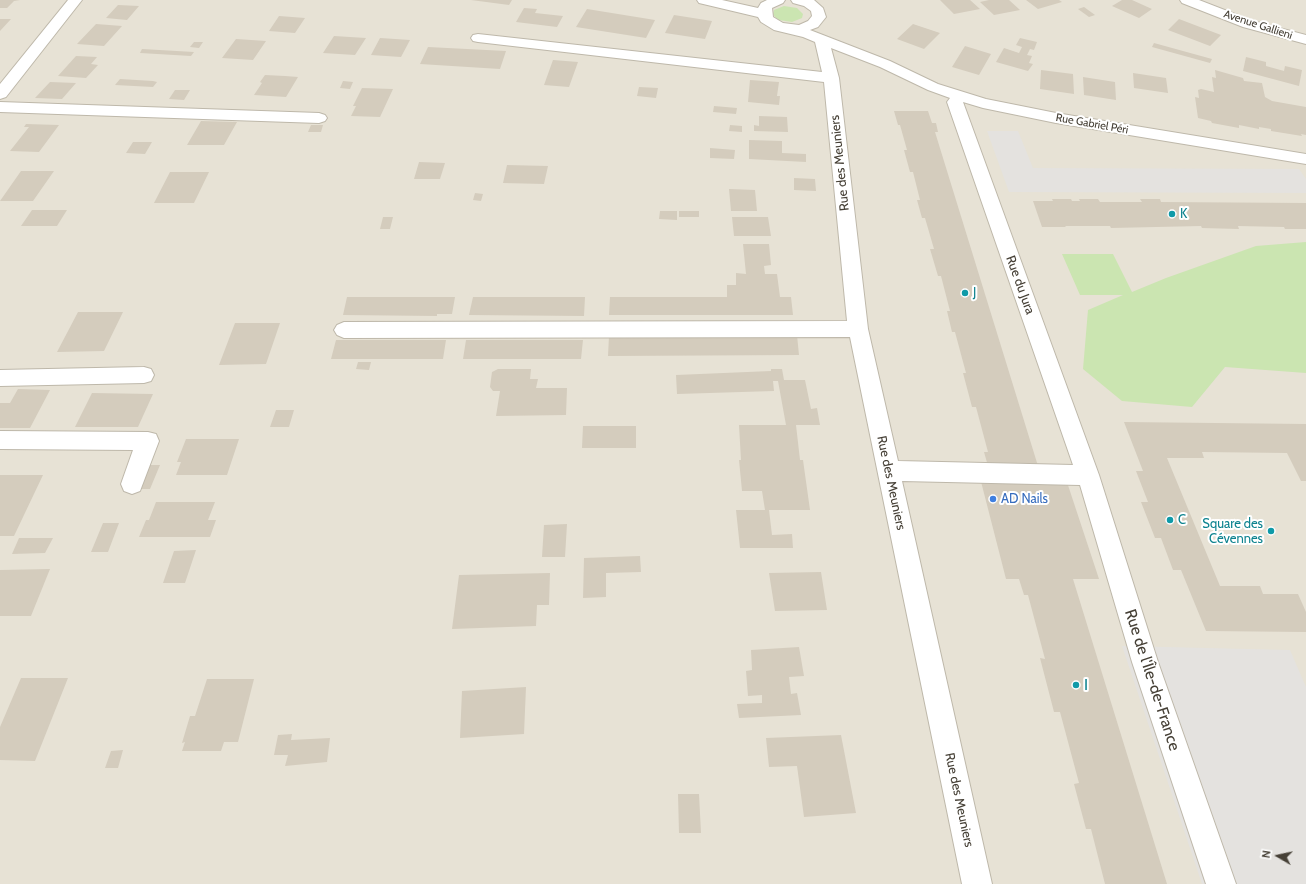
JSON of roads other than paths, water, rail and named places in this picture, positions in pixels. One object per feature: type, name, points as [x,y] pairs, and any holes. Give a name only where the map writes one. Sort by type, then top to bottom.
[{"type":"street","points":[[0,94],[75,0]]},
{"type":"street","points":[[704,0],[764,14],[766,6],[777,0]]},
{"type":"street","points":[[752,0],[777,0]]},
{"type":"street","name":"Avenue Gallieni","points":[[1187,0],[1248,24],[1306,40]]},
{"type":"street","points":[[788,29],[800,29],[809,26],[818,20],[818,11],[808,1]]},
{"type":"street","name":"Rue Gabriel Péri","points":[[764,14],[766,19],[771,23],[808,34],[822,40],[843,43]]},
{"type":"street","name":"Rue Gabriel Péri","points":[[818,20],[843,43],[933,87],[959,96],[1011,110],[1306,159]]},
{"type":"street","points":[[1290,36],[1306,24]]},
{"type":"street","points":[[478,38],[831,78],[841,60],[843,43]]},
{"type":"street","name":"Rue des Meuniers","points":[[822,40],[831,78],[858,329],[977,884]]},
{"type":"street","name":"Rue du Jura","points":[[959,96],[955,102],[1088,475]]},
{"type":"street","points":[[0,107],[319,118]]},
{"type":"street","points":[[344,330],[858,329]]},
{"type":"street","points":[[0,378],[144,375]]},
{"type":"street","points":[[0,440],[148,441],[132,484]]},
{"type":"street","points":[[889,470],[1088,475]]},
{"type":"street","name":"Rue de l'Île-de-France","points":[[1088,475],[1145,662],[1221,884]]},
{"type":"place","name":"K","points":[[1172,214]]},
{"type":"place","name":"J","points":[[965,293]]},
{"type":"place","name":"AD Nails","points":[[993,499]]},
{"type":"place","name":"C","points":[[1170,520]]},
{"type":"place","name":"Square des Cévennes","points":[[1271,531]]},
{"type":"place","name":"I","points":[[1076,685]]}]
